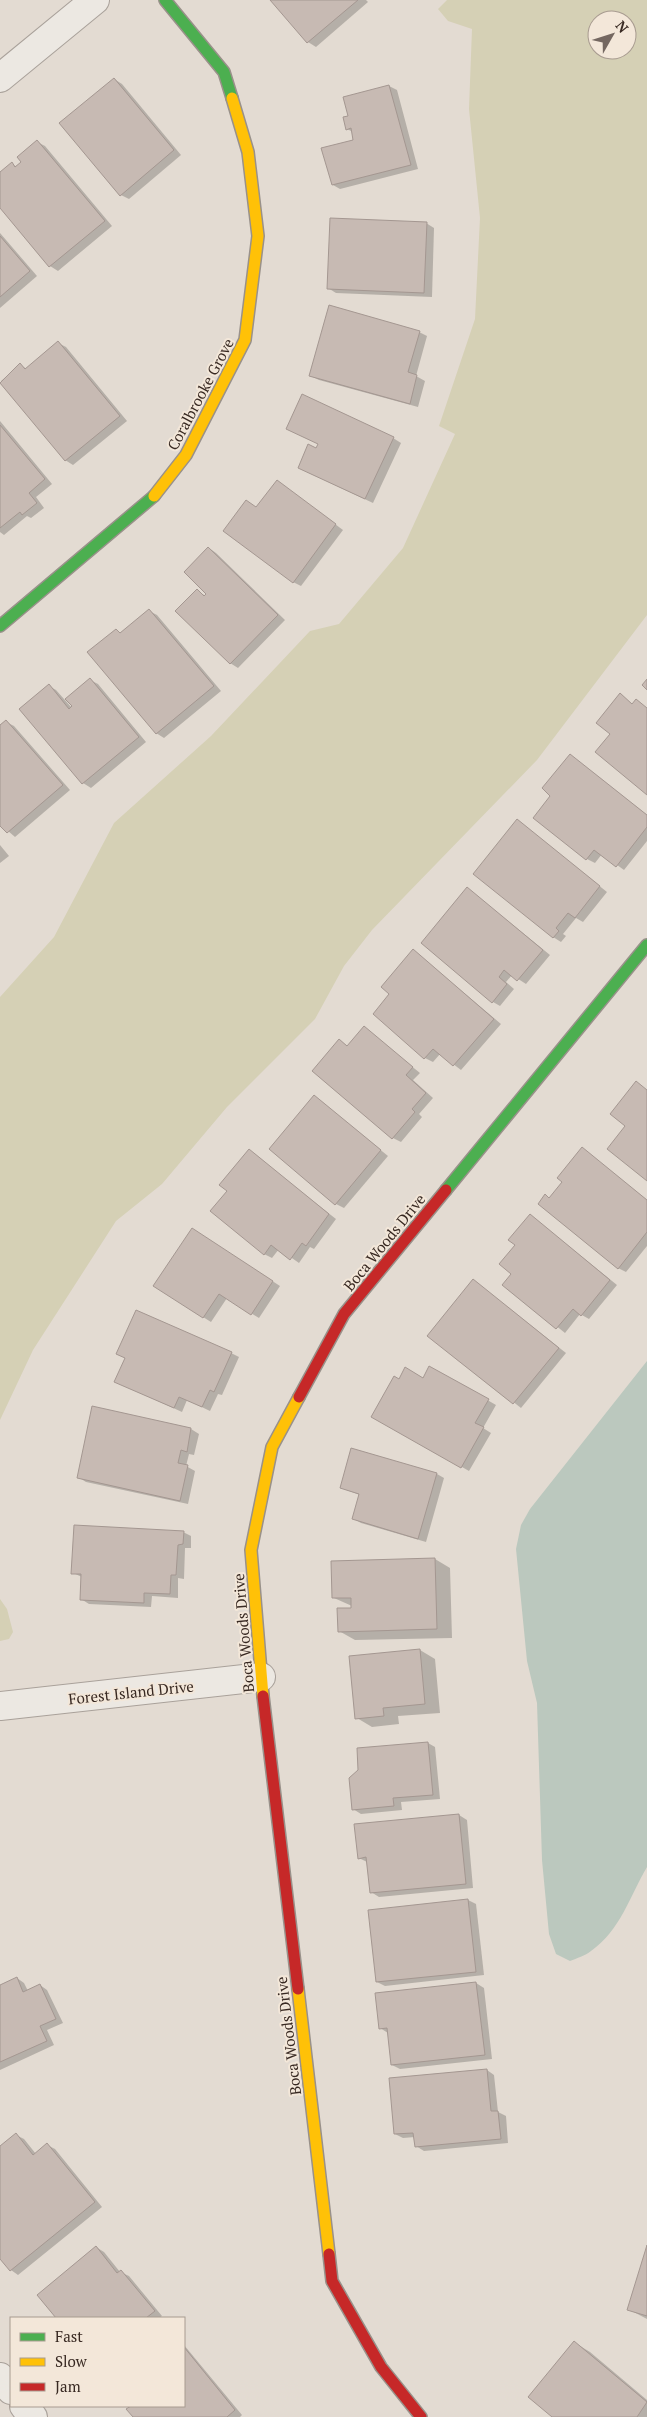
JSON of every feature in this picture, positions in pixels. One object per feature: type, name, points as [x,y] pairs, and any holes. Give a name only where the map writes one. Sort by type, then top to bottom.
[{"type":"street","points":[[0,78],[95,0]]},
{"type":"street","name":"Coralbrooke Grove","points":[[0,626],[150,501],[186,455],[245,340],[258,236],[248,152],[224,72],[165,0]]},
{"type":"street","name":"Boca Woods Drive","points":[[421,2417],[380,2367],[332,2280],[261,1677],[250,1550],[272,1447],[344,1314],[647,945]]},
{"type":"street","name":"Forest Island Drive","points":[[0,1706],[261,1677]]},
{"type":"street","points":[[0,2377],[10,2389]]},
{"type":"street","points":[[25,2407],[33,2417]]},
{"type":"shaded area","points":[[447,0],[647,0],[647,615],[537,760],[372,930],[344,966],[315,1019],[227,1107],[162,1184],[116,1221],[33,1350],[0,1420],[0,997],[54,937],[114,823],[211,736],[310,631],[339,624],[403,548],[455,434],[439,426],[475,319],[480,218],[469,109],[472,29],[448,21],[438,9]]},
{"type":"shaded area","points":[[647,1361],[647,1867],[624,1912],[610,1934],[589,1953],[570,1961],[556,1954],[549,1934],[542,1860],[537,1703],[527,1661],[516,1549],[521,1525],[530,1509]]},
{"type":"shaded area","points":[[0,1599],[7,1609],[13,1632],[9,1639],[0,1641]]},
{"type":"building","points":[[270,0],[358,0],[307,43]]},
{"type":"building","points":[[114,78],[174,150],[120,196],[59,123]]},
{"type":"building","points":[[389,85],[411,165],[332,185],[321,148],[353,140],[351,128],[346,130],[343,117],[348,116],[343,97]]},
{"type":"building","points":[[37,140],[105,221],[49,267],[0,208],[0,172],[12,162],[15,167],[21,162],[17,157]]},
{"type":"building","points":[[330,218],[427,222],[424,293],[327,289]]},
{"type":"building","points":[[0,236],[30,271],[0,297]]},
{"type":"building","points":[[329,305],[420,331],[408,372],[417,375],[410,404],[309,376]]},
{"type":"building","points":[[58,341],[120,416],[65,461],[0,383],[20,363],[25,369]]},
{"type":"building","points":[[302,394],[394,437],[365,499],[298,468],[308,444],[316,448],[318,444],[286,429]]},
{"type":"building","points":[[0,425],[45,479],[29,493],[37,503],[22,515],[20,512],[0,528]]},
{"type":"building","points":[[277,480],[336,524],[293,583],[223,531],[246,500],[256,507]]},
{"type":"building","points":[[208,547],[278,615],[230,664],[175,611],[197,589],[204,596],[206,594],[184,572]]},
{"type":"building","points":[[149,609],[214,686],[156,734],[87,652],[116,629],[120,633]]},
{"type":"building","points":[[90,678],[139,737],[82,784],[19,709],[49,684],[69,709],[72,706],[65,699]]},
{"type":"building","points":[[647,679],[647,690],[642,685]]},
{"type":"building","points":[[620,693],[632,704],[636,699],[647,708],[647,795],[595,752],[610,734],[596,723]]},
{"type":"building","points":[[6,720],[63,785],[7,833],[0,826],[0,725]]},
{"type":"building","points":[[570,754],[647,815],[647,827],[616,867],[594,850],[586,860],[533,818],[550,796],[542,788]]},
{"type":"building","points":[[517,819],[600,886],[575,918],[568,913],[556,928],[559,931],[553,938],[473,874]]},
{"type":"building","points":[[467,887],[543,950],[517,981],[504,970],[499,977],[507,984],[492,1003],[421,943]]},
{"type":"building","points":[[413,949],[494,1019],[453,1066],[433,1049],[424,1059],[373,1014],[389,994],[381,987]]},
{"type":"building","points":[[364,1026],[413,1067],[406,1075],[426,1093],[412,1109],[415,1112],[392,1139],[312,1071],[339,1039],[347,1046]]},
{"type":"building","points":[[636,1081],[647,1090],[647,1181],[607,1149],[625,1126],[610,1114]]},
{"type":"building","points":[[314,1095],[381,1150],[335,1205],[269,1149]]},
{"type":"building","points":[[582,1147],[647,1200],[647,1232],[618,1269],[538,1204],[545,1194],[549,1198],[562,1182],[557,1178]]},
{"type":"building","points":[[249,1149],[329,1214],[306,1246],[302,1243],[290,1260],[271,1245],[264,1255],[210,1211],[227,1191],[219,1185]]},
{"type":"building","points":[[530,1214],[610,1280],[581,1316],[573,1309],[556,1329],[502,1285],[511,1274],[499,1264],[515,1245],[508,1240]]},
{"type":"building","points":[[192,1228],[273,1281],[251,1315],[219,1294],[203,1318],[153,1286]]},
{"type":"building","points":[[473,1279],[559,1348],[513,1404],[427,1336]]},
{"type":"building","points":[[136,1310],[232,1352],[214,1392],[210,1390],[202,1407],[179,1397],[174,1408],[114,1382],[125,1358],[116,1354]]},
{"type":"building","points":[[429,1366],[489,1399],[475,1423],[484,1427],[461,1468],[371,1417],[394,1376],[399,1379],[405,1367],[423,1378]]},
{"type":"building","points":[[92,1406],[191,1428],[187,1452],[181,1450],[178,1463],[188,1465],[180,1501],[77,1478]]},
{"type":"building","points":[[351,1448],[437,1473],[418,1539],[352,1519],[359,1494],[340,1488]]},
{"type":"building","points":[[74,1525],[184,1531],[183,1544],[178,1545],[176,1575],[171,1575],[170,1594],[144,1593],[144,1603],[80,1600],[81,1574],[71,1574]]},
{"type":"building","points":[[435,1558],[437,1629],[338,1632],[337,1608],[351,1608],[351,1598],[332,1598],[331,1561]]},
{"type":"building","points":[[420,1649],[425,1704],[383,1708],[384,1716],[355,1719],[349,1656]]},
{"type":"building","points":[[428,1742],[433,1795],[393,1798],[394,1806],[352,1810],[349,1778],[358,1770],[357,1748]]},
{"type":"building","points":[[459,1814],[466,1884],[370,1893],[366,1857],[358,1859],[354,1824]]},
{"type":"building","points":[[468,1899],[476,1972],[376,1982],[368,1910]]},
{"type":"building","points":[[17,1977],[23,1992],[40,1984],[56,2019],[40,2026],[47,2041],[0,2062],[0,1985]]},
{"type":"building","points":[[476,1982],[485,2055],[391,2065],[387,2028],[379,2029],[375,1993]]},
{"type":"building","points":[[487,2069],[491,2111],[498,2111],[501,2139],[415,2147],[413,2133],[394,2134],[389,2078]]},
{"type":"building","points":[[16,2133],[33,2155],[47,2143],[95,2202],[10,2271],[0,2259],[0,2146]]},
{"type":"building","points":[[647,2245],[647,2316],[627,2310]]},
{"type":"building","points":[[96,2246],[117,2273],[121,2270],[155,2311],[147,2317],[55,2317],[37,2295]]},
{"type":"building","points":[[574,2341],[647,2402],[637,2417],[552,2417],[528,2397]]},
{"type":"building","points":[[185,2348],[235,2410],[227,2417],[133,2417],[126,2409],[129,2407],[185,2407]]},
{"type":"traffic: fast","points":[[165,0],[224,72],[232,98]]},
{"type":"traffic: fast","points":[[0,626],[154,496]]},
{"type":"traffic: fast","points":[[446,1190],[647,945]]},
{"type":"traffic: slow","points":[[154,496],[186,455],[245,340],[258,236],[248,152],[232,98]]},
{"type":"traffic: slow","points":[[263,1696],[251,1550],[272,1447],[299,1397]]},
{"type":"traffic: slow","points":[[298,1989],[329,2254]]},
{"type":"traffic: jam","points":[[299,1397],[344,1314],[446,1190]]},
{"type":"traffic: jam","points":[[263,1696],[298,1989]]},
{"type":"traffic: jam","points":[[329,2254],[332,2281],[381,2367],[421,2417]]}]
